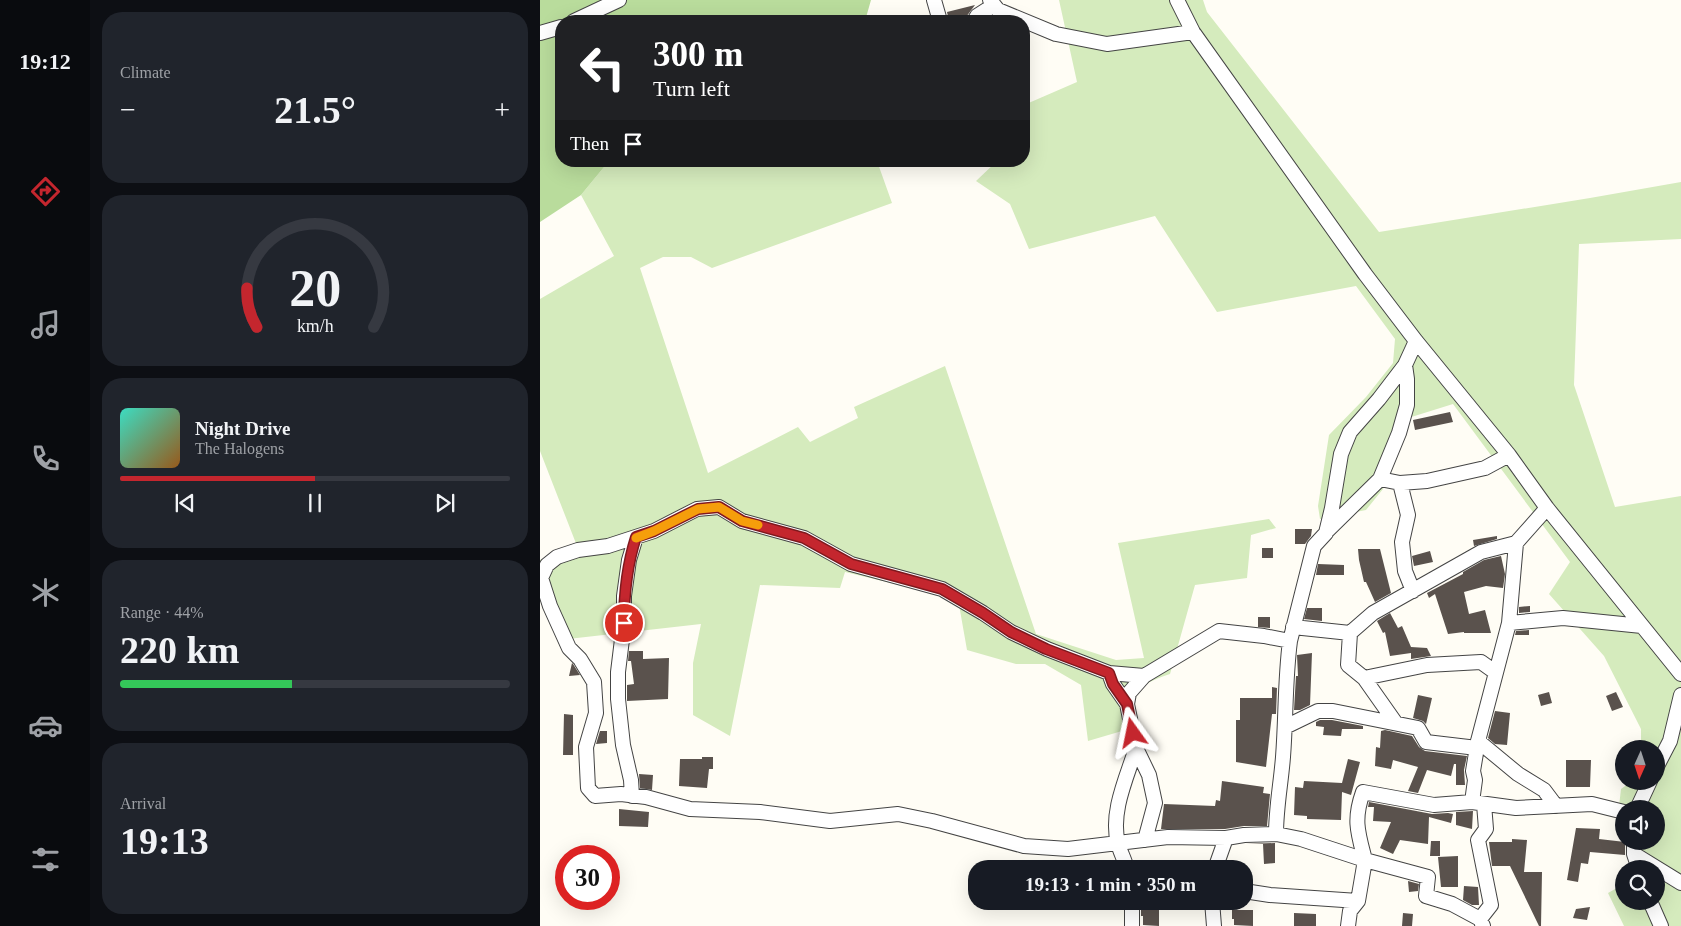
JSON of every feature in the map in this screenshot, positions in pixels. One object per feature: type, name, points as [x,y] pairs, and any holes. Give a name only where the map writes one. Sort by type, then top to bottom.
[{"type":"street","points":[[587,15],[619,0]]},
{"type":"street","points":[[934,0],[938,15]]},
{"type":"street","points":[[1177,0],[1193,32],[1416,341],[1509,455],[1547,508],[1681,674]]},
{"type":"street","points":[[979,15],[992,2],[998,10],[1010,15]]},
{"type":"street","points":[[1030,23],[1056,34],[1106,44],[1193,32]]},
{"type":"street","points":[[540,33],[555,29]]},
{"type":"street","points":[[1326,533],[1341,454],[1350,432],[1405,365],[1416,341]]},
{"type":"street","points":[[1276,834],[1285,727],[1286,675],[1291,634],[1314,546],[1380,478],[1399,433],[1407,406],[1405,365]]},
{"type":"street","points":[[1380,478],[1400,483],[1427,481],[1485,468],[1509,455]]},
{"type":"street","points":[[1400,483],[1408,515],[1402,542],[1405,571],[1414,590]]},
{"type":"street","points":[[1144,676],[1109,673],[1046,649],[1011,632],[942,589],[851,564],[804,538],[742,521],[719,507],[698,509],[654,531],[608,546],[578,550],[557,557],[547,565],[540,577],[550,606],[569,648],[580,659],[594,682],[596,713],[586,747],[588,788],[595,796],[621,794],[690,809],[760,812],[830,821],[898,814],[932,821],[1024,846],[1068,849],[1168,837],[1226,838],[1244,835],[1276,834],[1318,844],[1365,860],[1428,876],[1426,896],[1452,904],[1482,922],[1491,905],[1478,840],[1486,829],[1478,803],[1473,771],[1477,745],[1509,624],[1516,543]]},
{"type":"street","points":[[1145,840],[1155,803],[1149,775],[1136,748],[1127,704],[1129,693],[1144,676],[1219,631],[1264,636],[1350,633],[1373,613],[1481,552],[1516,543],[1547,508]]},
{"type":"street","points":[[632,796],[631,780],[623,745],[618,699],[618,672],[624,623],[624,596],[629,560],[636,537]]},
{"type":"street","points":[[1509,624],[1563,618],[1642,626]]},
{"type":"street","points":[[1350,633],[1348,665],[1364,678],[1395,722]]},
{"type":"street","points":[[1364,678],[1427,665],[1481,662],[1495,672]]},
{"type":"street","points":[[1109,673],[1113,684],[1127,704]]},
{"type":"street","points":[[1665,751],[1670,741],[1681,695]]},
{"type":"street","points":[[1285,727],[1318,711],[1333,711],[1418,728],[1426,742],[1477,745],[1544,790],[1556,806]]},
{"type":"street","points":[[1125,860],[1118,843],[1116,814],[1136,748]]},
{"type":"street","points":[[1348,926],[1350,910],[1358,901],[1365,860],[1356,827],[1358,805],[1364,792],[1434,804],[1478,803],[1516,808],[1592,804],[1615,810]]},
{"type":"street","points":[[1218,860],[1226,838]]},
{"type":"street","points":[[1637,850],[1681,882]]},
{"type":"street","points":[[1253,892],[1358,901]]},
{"type":"street","points":[[1132,910],[1132,926]]},
{"type":"street","points":[[1213,910],[1214,926]]},
{"type":"street","points":[[1654,910],[1661,926]]},
{"type":"green space","points":[[540,0],[871,0],[867,15],[555,15],[555,167],[604,167],[581,195],[540,222]]},
{"type":"green space","points":[[1059,0],[1203,0],[1207,12],[1379,232],[1681,182],[1681,239],[1579,244],[1574,385],[1615,507],[1681,496],[1681,926],[1624,926],[1616,910],[1665,910],[1665,860],[1636,860],[1637,850],[1665,850],[1665,800],[1620,800],[1621,790],[1665,790],[1665,740],[1641,740],[1641,729],[1604,656],[1549,594],[1570,562],[1453,404],[1405,419],[1383,489],[1366,510],[1320,519],[1318,506],[1329,435],[1366,397],[1393,363],[1395,339],[1356,286],[1217,312],[1155,216],[1029,249],[1010,204],[976,181],[991,167],[1030,167],[1030,102],[1077,82]]},
{"type":"green space","points":[[604,167],[879,167],[892,203],[712,268],[691,257],[663,257],[640,268],[708,473],[798,427],[810,442],[858,418],[854,407],[945,366],[1036,634],[1116,660],[1144,658],[1118,543],[1269,519],[1276,528],[1251,535],[1247,578],[1195,585],[1170,674],[1158,678],[1141,688],[1132,700],[1122,731],[1088,741],[1081,685],[1045,664],[1016,664],[967,650],[958,599],[845,572],[840,588],[760,585],[730,736],[693,715],[693,663],[701,624],[568,639],[540,563],[540,560],[577,546],[540,451],[540,299],[614,256],[581,195]]},
{"type":"green space","points":[[1615,889],[1615,907],[1608,893]]},
{"type":"building","points":[[975,5],[968,15],[948,15],[947,12]]},
{"type":"building","points":[[1450,412],[1453,422],[1415,430],[1413,420]]},
{"type":"building","points":[[1295,529],[1312,529],[1311,536],[1305,544],[1295,544]]},
{"type":"building","points":[[1497,536],[1497,539],[1474,546],[1473,540]]},
{"type":"building","points":[[1262,548],[1273,548],[1273,558],[1262,558]]},
{"type":"building","points":[[1358,549],[1380,549],[1391,593],[1375,602],[1366,582],[1364,582]]},
{"type":"building","points":[[1430,551],[1433,562],[1414,566],[1412,556]]},
{"type":"building","points":[[1501,556],[1505,574],[1503,588],[1486,586],[1464,592],[1469,614],[1485,610],[1491,633],[1464,632],[1448,634],[1435,594],[1429,598],[1427,593],[1463,574],[1463,572],[1484,560]]},
{"type":"building","points":[[1318,564],[1344,565],[1344,575],[1316,575]]},
{"type":"building","points":[[1530,606],[1530,612],[1519,613],[1519,607]]},
{"type":"building","points":[[1307,608],[1322,608],[1322,621],[1304,619]]},
{"type":"building","points":[[1390,613],[1398,628],[1402,626],[1411,647],[1427,648],[1431,656],[1411,659],[1411,653],[1390,656],[1385,632],[1383,633],[1377,621]]},
{"type":"building","points":[[1258,617],[1270,617],[1270,628],[1258,627]]},
{"type":"building","points":[[1529,630],[1529,635],[1515,635],[1516,631]]},
{"type":"building","points":[[629,651],[643,651],[643,659],[669,658],[668,699],[627,701],[627,685],[634,684],[631,661],[628,661]]},
{"type":"building","points":[[1312,653],[1310,705],[1300,710],[1294,710],[1296,676],[1298,676],[1297,655]]},
{"type":"building","points":[[573,664],[580,675],[569,676]]},
{"type":"building","points":[[1272,687],[1277,688],[1276,714],[1272,714],[1266,767],[1236,762],[1236,720],[1240,720],[1240,698],[1272,698]]},
{"type":"building","points":[[1549,692],[1552,703],[1541,706],[1538,695]]},
{"type":"building","points":[[1616,692],[1623,707],[1612,711],[1606,696]]},
{"type":"building","points":[[1418,695],[1432,698],[1426,724],[1413,718]]},
{"type":"building","points":[[1495,711],[1510,713],[1507,745],[1495,744],[1488,738]]},
{"type":"building","points":[[564,714],[573,715],[573,755],[563,755]]},
{"type":"building","points":[[1332,720],[1363,726],[1363,729],[1342,729],[1341,736],[1323,735],[1324,727],[1316,726],[1316,722]]},
{"type":"building","points":[[1385,730],[1412,736],[1419,747],[1425,751],[1467,756],[1464,770],[1465,785],[1456,785],[1456,764],[1454,764],[1451,776],[1427,770],[1418,793],[1408,791],[1418,767],[1393,760],[1391,769],[1375,766],[1376,747],[1380,748],[1381,731]]},
{"type":"building","points":[[600,731],[607,731],[607,743],[596,744]]},
{"type":"building","points":[[702,757],[713,757],[713,769],[709,769],[707,788],[679,786],[680,759],[702,759]]},
{"type":"building","points":[[1348,759],[1360,762],[1351,795],[1342,792],[1341,820],[1307,819],[1307,816],[1294,815],[1295,787],[1303,788],[1304,781],[1342,783]]},
{"type":"building","points":[[1566,760],[1591,760],[1590,787],[1566,787]]},
{"type":"building","points":[[639,774],[653,775],[652,790],[640,788]]},
{"type":"building","points":[[1222,781],[1264,787],[1263,793],[1270,794],[1267,826],[1244,826],[1225,829],[1161,829],[1164,804],[1215,806],[1216,800],[1220,801]]},
{"type":"building","points":[[1369,802],[1432,814],[1453,814],[1451,823],[1429,817],[1428,844],[1400,840],[1393,854],[1380,848],[1391,822],[1373,821],[1374,807],[1368,807]]},
{"type":"building","points":[[619,809],[649,812],[648,827],[619,826]]},
{"type":"building","points":[[1473,811],[1472,829],[1456,825],[1456,812]]},
{"type":"building","points":[[1576,828],[1600,829],[1599,839],[1615,841],[1615,850],[1625,850],[1625,855],[1590,852],[1588,864],[1581,863],[1578,882],[1567,880]]},
{"type":"building","points":[[1512,839],[1527,840],[1524,872],[1542,872],[1541,926],[1539,926],[1510,866],[1492,866],[1489,842],[1512,842]]},
{"type":"building","points":[[1431,841],[1440,841],[1440,856],[1430,856]]},
{"type":"building","points":[[1275,843],[1275,863],[1264,864],[1263,844],[1246,844]]},
{"type":"building","points":[[1458,856],[1458,887],[1441,887],[1438,857]]},
{"type":"building","points":[[1408,881],[1419,884],[1418,891],[1409,892]]},
{"type":"building","points":[[1464,886],[1478,887],[1479,905],[1472,905],[1463,900]]},
{"type":"building","points":[[1590,907],[1587,920],[1573,918],[1576,909]]},
{"type":"building","points":[[1141,910],[1159,910],[1159,926],[1143,925],[1143,916],[1141,916]]},
{"type":"building","points":[[1232,910],[1253,910],[1253,926],[1234,925],[1234,919],[1232,919]]},
{"type":"building","points":[[1294,913],[1316,914],[1316,926],[1294,926]]},
{"type":"building","points":[[1403,913],[1413,914],[1412,926],[1402,926]]},
{"type":"slow traffic","points":[[636,538],[698,509],[719,507],[742,521],[758,525]]},
{"type":"route","points":[[624,623],[624,596],[629,560],[636,537],[654,531],[698,509],[719,507],[742,521],[804,538],[851,564],[942,589],[1011,632],[1046,649],[1109,673],[1113,684],[1127,704],[1133,733]]}]
